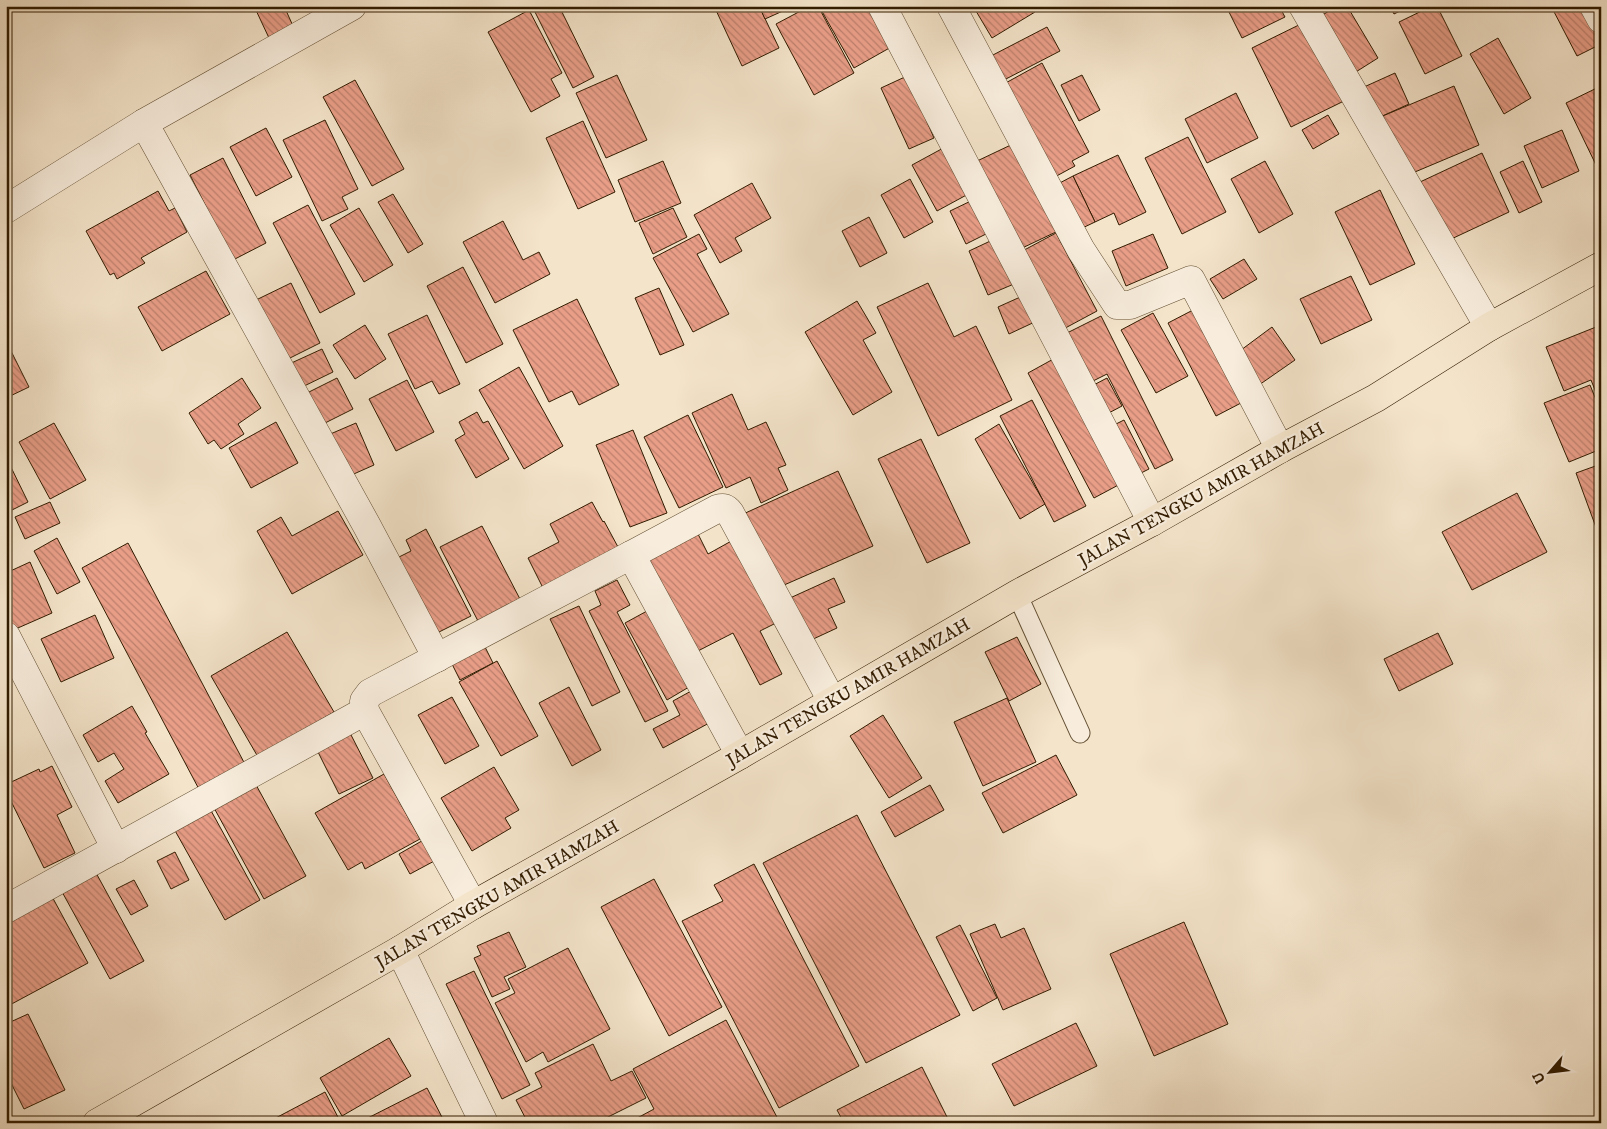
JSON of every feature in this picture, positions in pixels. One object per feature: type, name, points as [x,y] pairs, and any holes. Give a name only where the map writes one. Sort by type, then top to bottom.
[{"type":"highway","name":"JALAN TENGKU AMIR HAMZAH","points":[[97,1123],[1017,594],[1376,398],[1489,327],[1601,266]]},
{"type":"street","points":[[6,209],[144,123],[352,6]]},
{"type":"street","points":[[882,6],[1152,522]]},
{"type":"street","points":[[951,6],[1081,250],[1117,305],[1130,305],[1191,280],[1280,449]]},
{"type":"street","points":[[1303,6],[1489,327]]},
{"type":"street","points":[[1594,6],[1601,19]]},
{"type":"street","points":[[144,123],[367,526],[437,658]]},
{"type":"street","points":[[473,906],[365,711],[364,701],[370,693],[723,507],[730,513],[832,701]]},
{"type":"street","points":[[632,555],[740,755]]},
{"type":"street","points":[[6,636],[116,849]]},
{"type":"street","points":[[6,909],[365,711]]},
{"type":"street","points":[[400,950],[484,1123]]},
{"type":"lane","points":[[1017,594],[1080,733]]},
{"type":"building","points":[[254,6],[284,6],[293,26],[269,38]]},
{"type":"building","points":[[546,6],[559,6],[594,77],[573,88],[535,12]]},
{"type":"building","points":[[714,6],[759,6],[779,48],[742,66]]},
{"type":"building","points":[[759,6],[794,6],[765,19]]},
{"type":"building","points":[[810,6],[818,6],[854,73],[814,95],[776,24]]},
{"type":"building","points":[[824,6],[871,6],[893,46],[854,68],[820,8]]},
{"type":"building","points":[[973,6],[1032,6],[1035,12],[992,38]]},
{"type":"building","points":[[1226,6],[1279,6],[1285,17],[1242,38]]},
{"type":"building","points":[[1337,6],[1347,6],[1378,58],[1351,75],[1316,19]]},
{"type":"building","points":[[1390,6],[1410,6],[1394,14]]},
{"type":"building","points":[[1432,6],[1437,6],[1462,56],[1425,74],[1399,22]]},
{"type":"building","points":[[1551,6],[1586,6],[1601,35],[1601,44],[1577,56]]},
{"type":"building","points":[[529,10],[562,73],[551,79],[560,96],[531,112],[488,32]]},
{"type":"building","points":[[1307,21],[1346,100],[1291,127],[1252,48]]},
{"type":"building","points":[[1047,27],[1060,51],[1004,80],[991,56]]},
{"type":"building","points":[[1498,38],[1531,98],[1504,114],[1470,54]]},
{"type":"building","points":[[1042,63],[1089,152],[1072,161],[1075,166],[1051,179],[1002,85]]},
{"type":"building","points":[[1395,73],[1409,104],[1378,118],[1364,87]]},
{"type":"building","points":[[617,75],[647,140],[606,158],[576,93]]},
{"type":"building","points":[[1082,75],[1100,110],[1079,121],[1061,85]]},
{"type":"building","points":[[907,76],[934,138],[909,149],[881,88]]},
{"type":"building","points":[[355,80],[404,169],[372,186],[323,97]]},
{"type":"building","points":[[1454,86],[1479,145],[1403,177],[1378,118]]},
{"type":"building","points":[[1601,86],[1601,166],[1597,167],[1566,103]]},
{"type":"building","points":[[1236,93],[1258,138],[1207,163],[1185,119]]},
{"type":"building","points":[[1328,115],[1339,134],[1313,149],[1302,130]]},
{"type":"building","points":[[325,120],[358,189],[342,197],[348,209],[322,221],[283,140]]},
{"type":"building","points":[[583,121],[615,192],[578,209],[546,138]]},
{"type":"building","points":[[266,128],[292,177],[256,196],[230,147]]},
{"type":"building","points":[[1562,130],[1579,171],[1542,188],[1524,146]]},
{"type":"building","points":[[1188,137],[1226,212],[1182,234],[1145,158]]},
{"type":"building","points":[[1015,143],[1058,231],[1018,250],[975,162]]},
{"type":"building","points":[[947,146],[972,192],[937,211],[912,165]]},
{"type":"building","points":[[1482,153],[1509,212],[1447,241],[1420,182]]},
{"type":"building","points":[[1118,155],[1146,212],[1119,225],[1114,213],[1095,222],[1073,176]]},
{"type":"building","points":[[223,158],[266,243],[233,260],[190,175]]},
{"type":"building","points":[[663,161],[681,203],[635,222],[618,180]]},
{"type":"building","points":[[1265,161],[1293,214],[1259,233],[1231,179]]},
{"type":"building","points":[[1523,161],[1542,202],[1519,213],[1500,172]]},
{"type":"building","points":[[1073,176],[1095,222],[1076,231],[1054,186]]},
{"type":"building","points":[[910,179],[933,222],[904,238],[881,195]]},
{"type":"building","points":[[752,183],[771,218],[735,238],[742,251],[720,263],[694,215]]},
{"type":"building","points":[[1380,190],[1415,264],[1370,285],[1335,212]]},
{"type":"building","points":[[158,191],[169,211],[175,208],[187,232],[141,258],[145,263],[117,279],[114,273],[110,275],[86,231]]},
{"type":"building","points":[[393,194],[423,244],[408,253],[378,202]]},
{"type":"building","points":[[975,199],[992,231],[966,244],[950,211]]},
{"type":"building","points":[[308,205],[355,294],[320,313],[273,223]]},
{"type":"building","points":[[359,208],[393,265],[364,282],[330,225]]},
{"type":"building","points":[[673,208],[687,237],[653,254],[639,223]]},
{"type":"building","points":[[869,217],[887,253],[860,267],[842,231]]},
{"type":"building","points":[[503,221],[523,260],[539,252],[550,274],[495,303],[463,242]]},
{"type":"building","points":[[1056,233],[1097,311],[1056,333],[1015,255]]},
{"type":"building","points":[[699,234],[707,249],[697,254],[729,314],[693,332],[653,258]]},
{"type":"building","points":[[1153,234],[1168,268],[1126,286],[1112,251]]},
{"type":"building","points":[[1001,236],[1021,281],[988,295],[969,251]]},
{"type":"building","points":[[1244,259],[1257,279],[1223,299],[1210,279]]},
{"type":"building","points":[[463,267],[503,344],[466,363],[427,286]]},
{"type":"building","points":[[206,271],[230,314],[162,351],[138,307]]},
{"type":"building","points":[[1351,276],[1372,320],[1321,344],[1300,299]]},
{"type":"building","points":[[291,283],[320,343],[286,360],[256,300]]},
{"type":"building","points":[[928,283],[954,337],[976,326],[1012,400],[938,436],[877,307]]},
{"type":"building","points":[[659,288],[684,345],[660,355],[635,298]]},
{"type":"building","points":[[1027,294],[1039,320],[1009,334],[998,307]]},
{"type":"building","points":[[577,299],[619,385],[579,405],[572,391],[549,402],[513,330]]},
{"type":"building","points":[[857,301],[876,333],[863,340],[892,392],[853,415],[805,332]]},
{"type":"building","points":[[1193,310],[1241,403],[1216,416],[1168,323]]},
{"type":"building","points":[[1153,313],[1188,376],[1156,393],[1121,330]]},
{"type":"building","points":[[427,315],[460,384],[439,394],[432,381],[415,389],[388,334]]},
{"type":"building","points":[[1101,316],[1173,460],[1155,469],[1107,374],[1085,385],[1061,336]]},
{"type":"building","points":[[365,325],[386,359],[355,379],[333,345]]},
{"type":"building","points":[[1601,325],[1601,405],[1591,380],[1564,391],[1546,347]]},
{"type":"building","points":[[1272,327],[1295,360],[1259,385],[1237,353]]},
{"type":"building","points":[[6,341],[29,387],[6,398]]},
{"type":"building","points":[[322,349],[333,372],[298,389],[287,365]]},
{"type":"building","points":[[1057,357],[1124,482],[1094,498],[1028,373]]},
{"type":"building","points":[[519,367],[563,446],[524,469],[479,390]]},
{"type":"building","points":[[242,378],[261,408],[238,424],[244,434],[221,449],[214,440],[208,444],[189,413]]},
{"type":"building","points":[[337,378],[353,409],[319,426],[303,395]]},
{"type":"building","points":[[1107,378],[1122,406],[1103,416],[1088,388]]},
{"type":"building","points":[[407,380],[434,432],[396,451],[369,399]]},
{"type":"building","points":[[1590,385],[1601,412],[1601,449],[1569,462],[1544,403]]},
{"type":"building","points":[[732,394],[748,430],[766,422],[786,465],[778,468],[788,490],[761,503],[750,477],[726,488],[692,413]]},
{"type":"building","points":[[1032,400],[1086,506],[1054,522],[1000,416]]},
{"type":"building","points":[[477,412],[483,423],[488,421],[509,459],[476,478],[455,440],[465,434],[459,422]]},
{"type":"building","points":[[688,415],[723,487],[679,508],[644,437]]},
{"type":"building","points":[[1124,420],[1149,469],[1131,478],[1106,429]]},
{"type":"building","points":[[276,422],[298,463],[251,488],[229,448]]},
{"type":"building","points":[[54,423],[86,480],[50,499],[19,442]]},
{"type":"building","points":[[356,423],[374,465],[347,477],[328,435]]},
{"type":"building","points":[[999,424],[1045,504],[1020,519],[975,439]]},
{"type":"building","points":[[633,430],[667,513],[630,527],[596,445]]},
{"type":"building","points":[[921,439],[970,543],[927,563],[878,459]]},
{"type":"building","points":[[6,457],[28,502],[6,513]]},
{"type":"building","points":[[1601,464],[1601,541],[1576,473]]},
{"type":"building","points":[[838,471],[873,546],[775,589],[741,515]]},
{"type":"building","points":[[1517,493],[1547,552],[1472,590],[1442,532]]},
{"type":"building","points":[[50,502],[60,523],[25,539],[15,517]]},
{"type":"building","points":[[592,502],[618,547],[607,552],[612,561],[546,594],[528,558],[559,542],[550,524]]},
{"type":"building","points":[[338,511],[363,555],[292,594],[257,531],[281,517],[292,536]]},
{"type":"building","points":[[482,526],[521,601],[479,623],[440,547]]},
{"type":"building","points":[[426,529],[471,616],[437,633],[397,558],[411,551],[406,540]]},
{"type":"building","points":[[697,532],[708,554],[735,539],[782,620],[760,631],[782,674],[760,685],[733,633],[692,654],[644,560]]},
{"type":"building","points":[[57,538],[80,582],[57,594],[34,551]]},
{"type":"building","points":[[128,543],[247,768],[201,793],[82,568]]},
{"type":"building","points":[[30,562],[52,613],[11,631],[6,620],[6,573]]},
{"type":"building","points":[[834,578],[845,602],[828,609],[837,628],[809,641],[790,598]]},
{"type":"building","points":[[617,580],[630,605],[617,612],[668,711],[645,722],[589,611],[601,605],[595,591]]},
{"type":"building","points":[[579,606],[620,692],[592,706],[550,619]]},
{"type":"building","points":[[647,611],[689,687],[667,700],[625,623]]},
{"type":"building","points":[[95,615],[114,658],[61,682],[41,639]]},
{"type":"building","points":[[287,632],[334,712],[258,757],[211,676]]},
{"type":"building","points":[[1438,633],[1453,664],[1399,691],[1384,659]]},
{"type":"building","points":[[1017,637],[1041,684],[1009,701],[985,652]]},
{"type":"building","points":[[483,643],[493,663],[460,680],[450,660]]},
{"type":"building","points":[[497,661],[538,736],[501,756],[459,682]]},
{"type":"building","points":[[569,687],[601,750],[572,766],[539,703]]},
{"type":"building","points":[[693,690],[711,722],[663,748],[653,729],[680,715],[673,701]]},
{"type":"building","points":[[452,697],[479,746],[445,764],[418,715]]},
{"type":"building","points":[[1007,698],[1036,762],[983,786],[954,722]]},
{"type":"building","points":[[132,706],[169,774],[118,803],[105,781],[124,769],[114,753],[98,762],[83,735]]},
{"type":"building","points":[[883,715],[922,778],[889,798],[850,736]]},
{"type":"building","points":[[349,731],[373,778],[339,794],[316,748]]},
{"type":"building","points":[[1056,755],[1077,795],[1003,833],[982,793]]},
{"type":"building","points":[[52,766],[72,807],[57,815],[75,853],[44,868],[6,791],[10,789],[7,784],[39,769],[40,772]]},
{"type":"building","points":[[494,767],[519,810],[505,818],[511,828],[472,851],[441,798]]},
{"type":"building","points":[[384,774],[420,839],[365,869],[362,862],[348,870],[315,813]]},
{"type":"building","points":[[255,783],[306,876],[264,899],[213,806]]},
{"type":"building","points":[[930,785],[944,810],[895,837],[881,812]]},
{"type":"building","points":[[209,807],[260,900],[225,920],[173,827]]},
{"type":"building","points":[[857,815],[960,1015],[866,1063],[763,863]]},
{"type":"building","points":[[427,838],[438,859],[410,874],[399,854]]},
{"type":"building","points":[[175,852],[189,880],[171,889],[157,861]]},
{"type":"building","points":[[754,864],[859,1066],[779,1108],[682,921],[723,901],[714,885]]},
{"type":"building","points":[[95,871],[144,961],[110,979],[61,890]]},
{"type":"building","points":[[654,879],[722,1007],[669,1036],[601,907]]},
{"type":"building","points":[[134,880],[148,906],[131,915],[116,889]]},
{"type":"building","points":[[49,891],[88,963],[6,1007],[6,914]]},
{"type":"building","points":[[1184,922],[1228,1024],[1154,1056],[1110,954]]},
{"type":"building","points":[[995,924],[1001,938],[1024,928],[1051,989],[1003,1010],[970,934]]},
{"type":"building","points":[[960,925],[997,998],[973,1011],[936,937]]},
{"type":"building","points":[[509,932],[526,967],[504,977],[510,989],[492,997],[474,958],[481,955],[477,946]]},
{"type":"building","points":[[568,948],[610,1029],[548,1062],[543,1052],[526,1062],[495,1003],[515,993],[508,979]]},
{"type":"building","points":[[474,971],[530,1085],[502,1099],[446,984]]},
{"type":"building","points":[[28,1014],[65,1090],[24,1109],[6,1073],[6,1024]]},
{"type":"building","points":[[726,1020],[779,1121],[776,1123],[628,1123],[654,1109],[633,1069]]},
{"type":"building","points":[[1076,1023],[1097,1066],[1014,1106],[992,1064]]},
{"type":"building","points":[[389,1038],[411,1076],[342,1116],[320,1078]]},
{"type":"building","points":[[593,1044],[611,1081],[632,1071],[646,1098],[596,1123],[528,1123],[516,1100],[542,1087],[535,1073]]},
{"type":"building","points":[[922,1067],[950,1123],[844,1123],[837,1110]]},
{"type":"building","points":[[427,1088],[445,1123],[358,1123]]},
{"type":"building","points":[[325,1092],[341,1123],[271,1123],[270,1121]]}]
